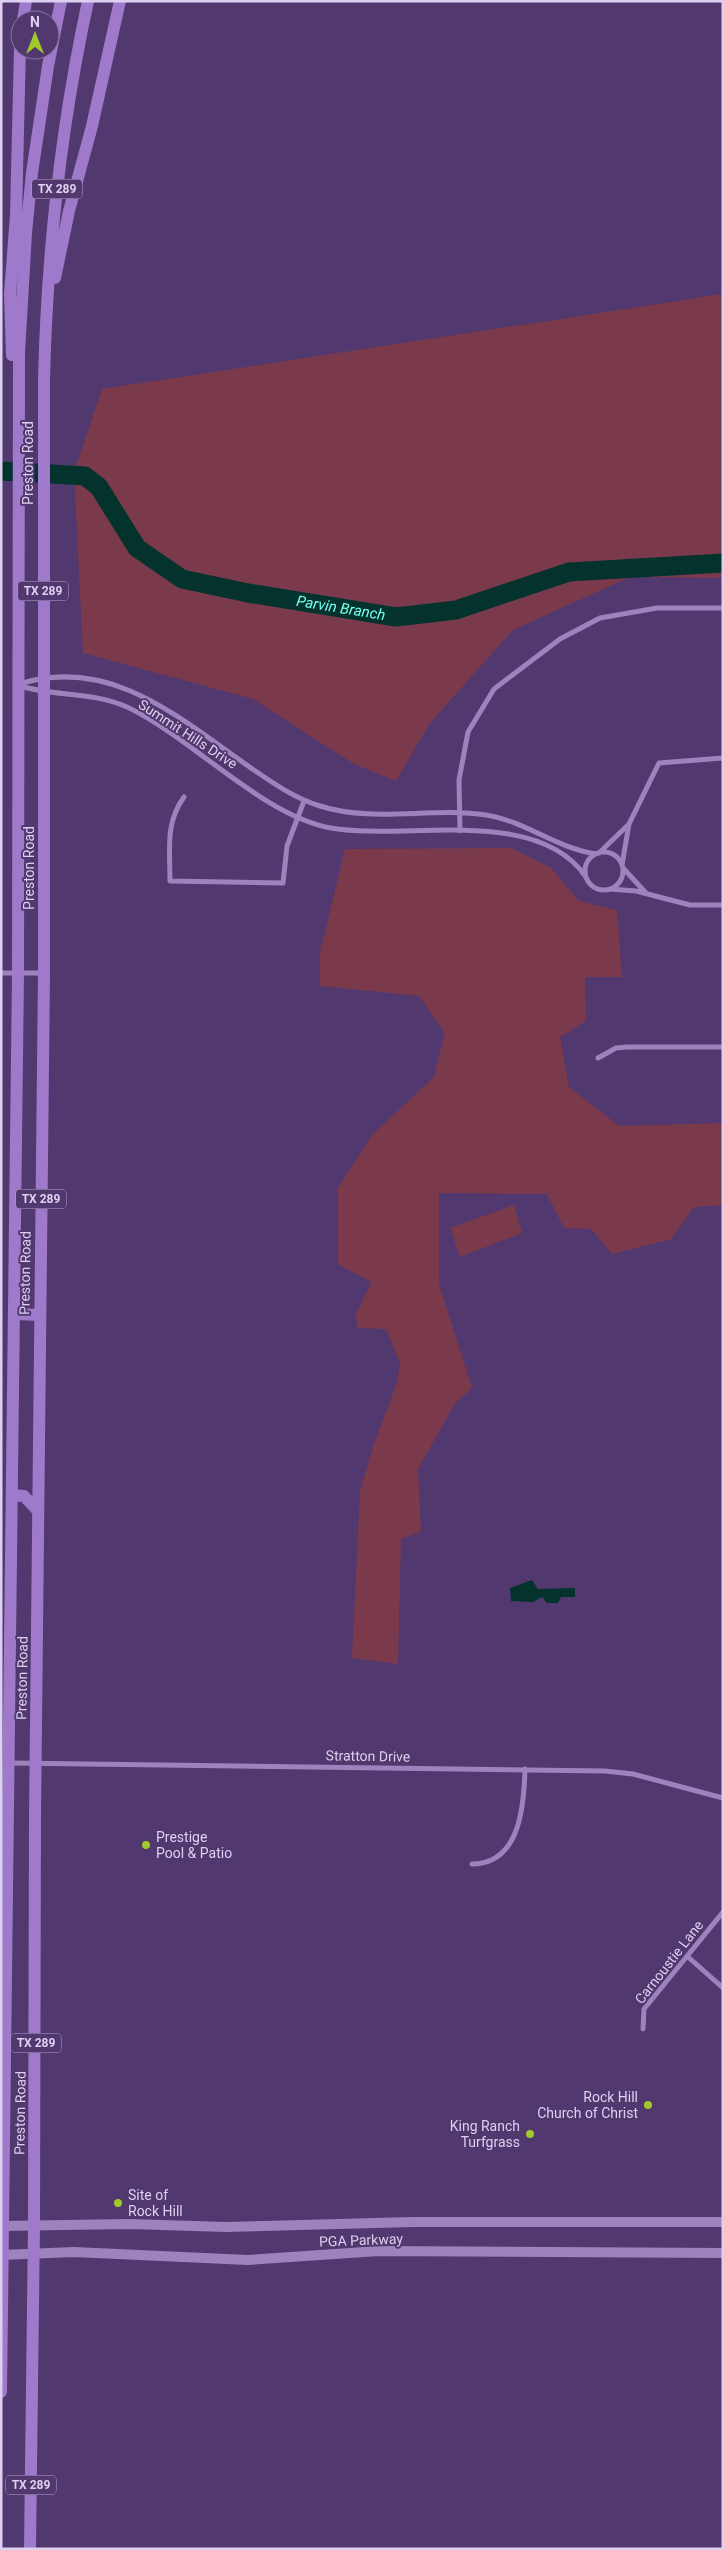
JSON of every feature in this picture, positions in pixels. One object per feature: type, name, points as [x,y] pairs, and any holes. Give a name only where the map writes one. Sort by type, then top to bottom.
[{"type":"main road","name":"Preston Road","points":[[1,2392],[9,1763],[9,1495],[14,1314],[18,973],[18,395],[23,268],[29,204],[41,110],[61,1]]},
{"type":"main road","name":"Preston Road","points":[[30,2549],[44,973],[42,677],[44,380],[47,288],[56,197],[71,86],[88,1]]},
{"type":"main road","points":[[44,380],[58,260],[96,110],[120,1]]},
{"type":"main road","points":[[18,395],[10,318],[16,215],[20,60]]},
{"type":"main road","points":[[14,1314],[40,1315]]},
{"type":"main road","points":[[9,1495],[24,1496],[38,1511]]},
{"type":"main road","name":"PGA Parkway","points":[[2,2226],[34,2224],[226,2228],[431,2222],[723,2222]]},
{"type":"main road","name":"PGA Parkway","points":[[2,2255],[121,2252],[248,2260],[379,2251],[723,2253]]},
{"type":"street","points":[[460,832],[459,780],[468,732],[494,689],[560,639],[600,618],[657,608],[723,608]]},
{"type":"street","name":"Summit Hills Drive","points":[[18,685],[42,677],[102,680],[139,693],[281,789],[304,801],[326,808],[354,813],[433,813],[499,818],[521,825],[569,849],[597,854]]},
{"type":"street","name":"Summit Hills Drive","points":[[18,685],[42,692],[75,693],[126,707],[151,721],[276,806],[320,824],[363,831],[501,833],[538,842],[571,860],[586,878]]},
{"type":"street","points":[[610,889],[620,881],[629,824],[659,763],[723,758]]},
{"type":"street","points":[[184,796],[174,810],[171,826],[170,882],[283,883],[287,846],[304,801]]},
{"type":"street","points":[[629,824],[586,865],[586,878],[595,888],[646,893],[690,905],[723,906]]},
{"type":"street","points":[[597,854],[612,854],[646,893]]},
{"type":"street","points":[[1,973],[44,973]]},
{"type":"street","points":[[598,1058],[616,1048],[626,1047],[723,1047]]},
{"type":"street","name":"Stratton Drive","points":[[9,1763],[619,1772],[723,1798]]},
{"type":"street","points":[[472,1864],[484,1864],[500,1857],[511,1840],[522,1809],[525,1770]]},
{"type":"street","name":"Carnoustie Lane","points":[[643,2030],[644,2010],[723,1912]]},
{"type":"street","points":[[687,1956],[723,1988]]},
{"type":"shaded area","points":[[723,294],[723,578],[630,577],[513,630],[430,723],[396,781],[354,764],[253,699],[83,653],[74,472],[102,389]]},
{"type":"shaded area","points":[[511,848],[551,868],[579,901],[617,910],[622,977],[585,977],[586,1021],[560,1037],[569,1087],[619,1126],[723,1123],[723,1205],[694,1207],[671,1239],[612,1254],[591,1229],[564,1228],[547,1194],[439,1193],[439,1284],[472,1388],[455,1403],[418,1469],[421,1532],[401,1539],[398,1664],[352,1658],[360,1491],[374,1444],[396,1385],[400,1364],[386,1329],[357,1328],[356,1315],[371,1282],[338,1264],[338,1188],[372,1135],[434,1077],[445,1033],[419,996],[320,986],[320,952],[345,849]]},
{"type":"shaded area","points":[[514,1205],[522,1233],[460,1257],[450,1228]]},
{"type":"shaded area","points":[[532,1580],[538,1589],[575,1588],[575,1597],[561,1597],[558,1603],[547,1603],[542,1597],[533,1602],[511,1601],[510,1588]]},
{"type":"waterway","name":"Parvin Branch","points":[[1,471],[85,476],[99,487],[137,548],[182,579],[248,593],[396,617],[456,610],[569,572],[723,563]]},
{"type":"place","name":"Prestige Pool & Patio","points":[[146,1845]]},
{"type":"place","name":"Rock Hill Church of Christ","points":[[648,2105]]},
{"type":"place","name":"King Ranch Turfgrass","points":[[530,2134]]},
{"type":"place","name":"Site of Rock Hill","points":[[118,2203]]}]
